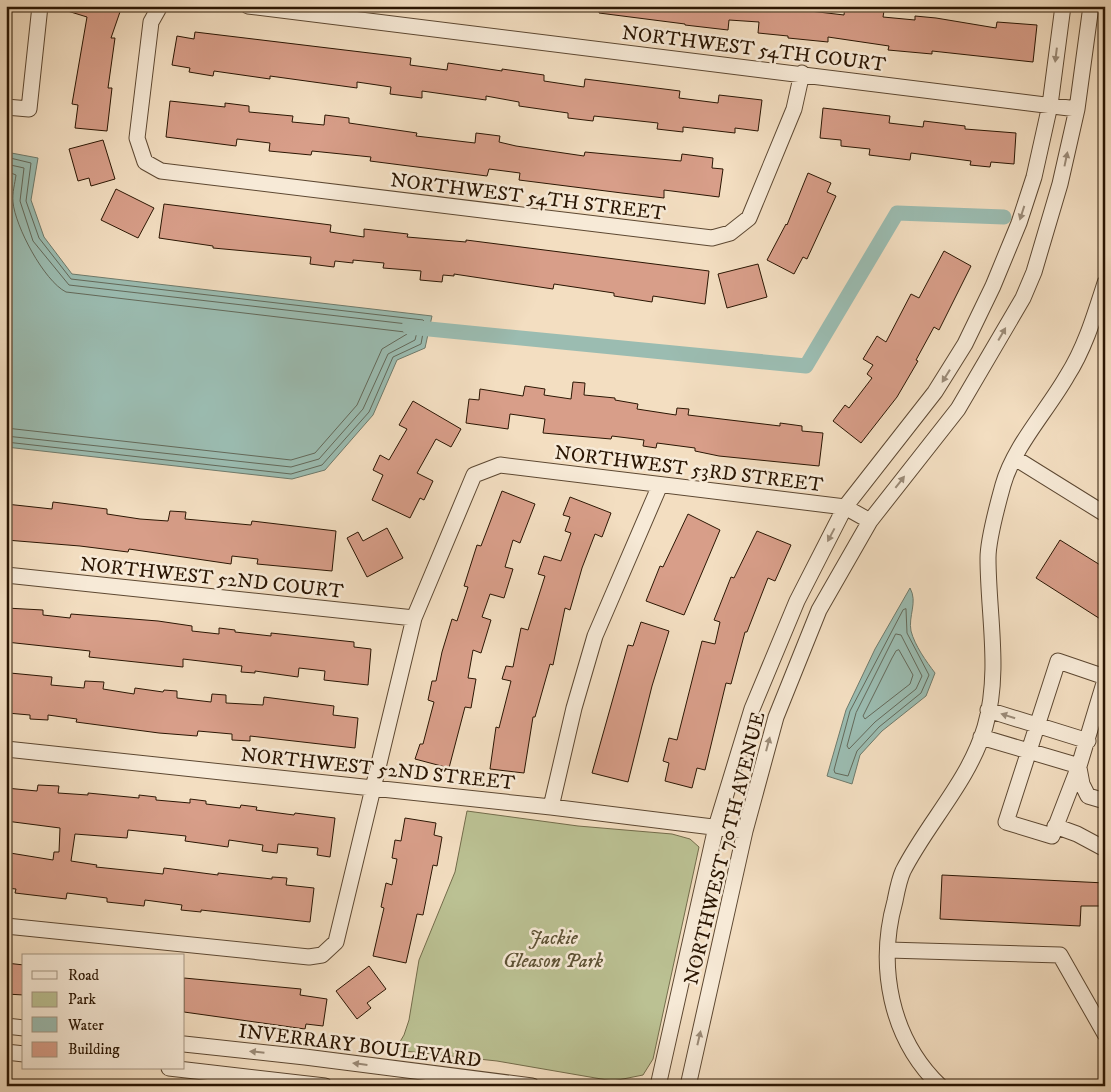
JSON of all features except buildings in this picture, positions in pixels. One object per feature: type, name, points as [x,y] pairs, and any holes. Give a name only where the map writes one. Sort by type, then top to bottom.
[{"type":"street","points":[[6,107],[29,109],[40,6]]},
{"type":"street","name":"NORTHWEST 54TH STREET","points":[[160,6],[151,22],[137,138],[145,162],[161,171],[712,238],[730,233],[749,218],[794,109],[802,73]]},
{"type":"street","name":"NORTHWEST 54TH COURT","points":[[248,6],[802,73],[1077,109]]},
{"type":"street","name":"NORTHWEST 70TH AVENUE","points":[[658,1086],[716,827],[752,709],[797,601],[845,507],[935,392],[960,352],[993,286],[1019,223],[1034,177],[1050,104],[1063,6]]},
{"type":"street","name":"NORTHWEST 70TH AVENUE","points":[[688,1086],[745,831],[776,717],[819,610],[870,520],[958,409],[1023,298],[1034,272],[1060,184],[1077,109],[1090,6]]},
{"type":"street","points":[[940,1086],[923,1070],[901,1032],[888,988],[888,925],[902,872],[973,759],[981,737],[993,683],[988,555],[1003,483],[1024,441],[1068,375],[1091,326],[1105,283]]},
{"type":"street","points":[[960,352],[984,365]]},
{"type":"street","points":[[1016,458],[1105,514]]},
{"type":"street","name":"NORTHWEST 53RD STREET","points":[[414,618],[474,475],[500,465],[845,507],[870,520]]},
{"type":"street","points":[[551,807],[574,708],[595,636],[660,485]]},
{"type":"street","name":"NORTHWEST 52ND COURT","points":[[6,575],[414,618]]},
{"type":"street","points":[[6,926],[309,957],[322,955],[336,942],[414,618]]},
{"type":"street","points":[[1058,661],[1105,678],[1088,741],[1052,836],[1006,822],[1058,661]]},
{"type":"street","points":[[988,710],[1088,741]]},
{"type":"street","points":[[1088,741],[1093,732],[1105,727]]},
{"type":"street","points":[[981,737],[1079,766]]},
{"type":"street","name":"NORTHWEST 52ND STREET","points":[[6,749],[551,807],[745,831]]},
{"type":"street","points":[[1079,766],[1082,784],[1088,796],[1105,801]]},
{"type":"street","points":[[1055,826],[1077,834],[1105,849]]},
{"type":"street","points":[[888,950],[1060,955],[1105,1034]]},
{"type":"street","points":[[6,1026],[22,1028]]},
{"type":"street","name":"INVERRARY BOULEVARD","points":[[185,1044],[305,1057],[532,1086]]},
{"type":"street","points":[[6,1052],[22,1054]]},
{"type":"street","points":[[302,1084],[305,1057]]},
{"type":"street","points":[[185,1070],[325,1086]]},
{"type":"green space","name":"Jackie Gleason Park","points":[[467,811],[578,826],[672,834],[690,839],[699,847],[653,1059],[643,1075],[613,1081],[497,1061],[395,1050],[404,1035],[409,1020],[419,960],[455,872]]},
{"type":"water","points":[[6,152],[38,158],[31,200],[44,237],[72,274],[432,316],[425,348],[397,360],[373,415],[325,470],[292,479],[6,447]]},
{"type":"water","points":[[910,588],[913,599],[911,631],[918,648],[935,673],[926,696],[882,731],[860,755],[852,784],[827,776],[846,710],[875,649]]},
{"type":"waterway","points":[[409,327],[806,366],[897,213],[1004,217]]}]
